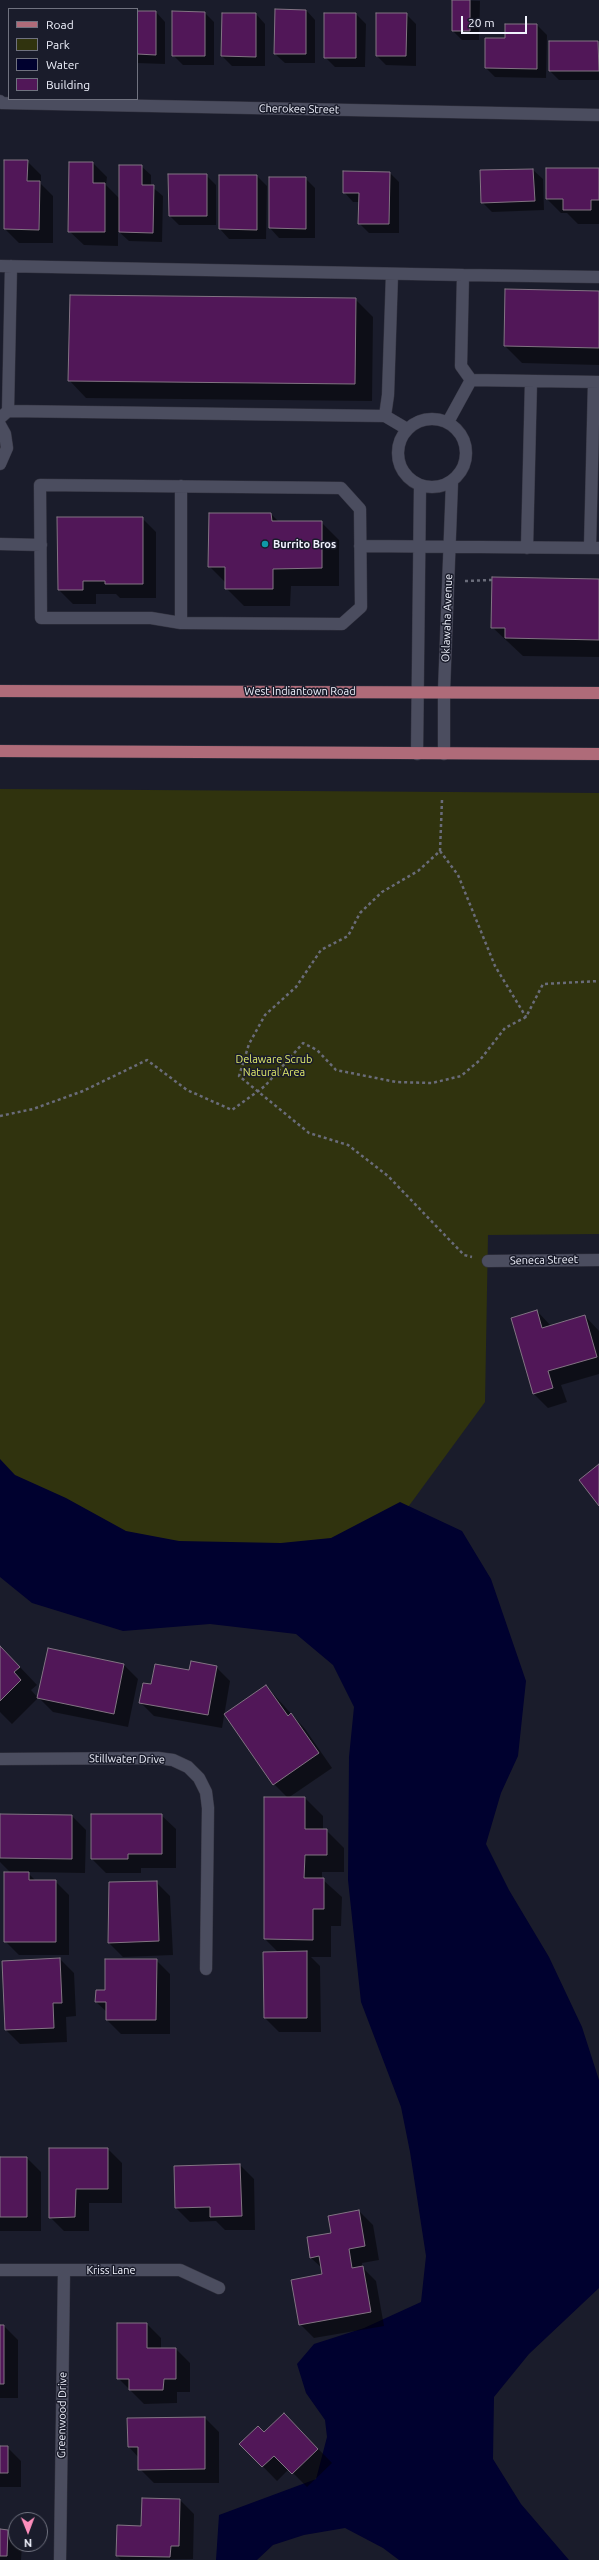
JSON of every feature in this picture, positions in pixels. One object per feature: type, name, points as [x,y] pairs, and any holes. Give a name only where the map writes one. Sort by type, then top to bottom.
[{"type":"main road","name":"West Indiantown Road","points":[[0,691],[444,691],[599,693]]},
{"type":"main road","points":[[0,751],[599,754]]},
{"type":"street","name":"Cherokee Street","points":[[0,101],[2,103],[599,115]]},
{"type":"street","points":[[407,430],[385,416],[4,414],[5,266],[599,278]]},
{"type":"street","points":[[385,416],[388,390],[392,274]]},
{"type":"street","points":[[463,275],[461,366],[471,380]]},
{"type":"street","points":[[360,546],[594,548],[596,382],[471,380]]},
{"type":"street","points":[[448,422],[471,380]]},
{"type":"street","points":[[527,548],[531,381]]},
{"type":"street","points":[[426,419],[448,422],[457,429],[464,439],[467,451],[466,463],[460,474],[452,482],[436,487],[420,486],[402,471],[398,461],[401,439],[407,430],[426,419]]},
{"type":"street","points":[[0,425],[5,434],[6,448],[0,464]]},
{"type":"street","name":"Oklawaha Avenue","points":[[444,754],[444,691],[452,482]]},
{"type":"street","points":[[40,485],[181,486],[341,488],[360,510],[361,607],[342,624],[181,623],[151,618],[41,618],[40,485]]},
{"type":"street","points":[[181,486],[181,623]]},
{"type":"street","points":[[417,754],[420,486]]},
{"type":"street","points":[[0,544],[41,545]]},
{"type":"street","name":"Seneca Street","points":[[488,1261],[599,1260]]},
{"type":"street","name":"Stillwater Drive","points":[[0,1759],[158,1758],[173,1760],[188,1767],[195,1774],[206,1792],[208,1808],[206,1969]]},
{"type":"street","name":"Kriss Lane","points":[[0,2270],[180,2270],[219,2288]]},
{"type":"street","name":"Greenwood Drive","points":[[60,2560],[64,2270]]},
{"type":"path","points":[[465,581],[492,580]]},
{"type":"path","points":[[442,800],[440,851],[458,875],[495,966],[526,1017]]},
{"type":"path","points":[[440,851],[418,871],[382,892],[360,913],[348,936],[321,950],[296,987],[265,1015],[249,1044],[238,1076],[309,1133],[348,1145],[388,1176],[464,1255],[488,1261]]},
{"type":"path","points":[[0,1116],[33,1109],[83,1091],[147,1060],[187,1090],[232,1110],[265,1086],[303,1043],[317,1050],[336,1070],[396,1082],[432,1083],[461,1076],[480,1060],[505,1028],[526,1017],[543,984],[599,981]]},
{"type":"green space","name":"Delaware Scrub Natural Area","points":[[0,789],[599,793],[599,1234],[488,1235],[485,1402],[392,1529],[278,1555],[134,1555],[0,1476]]},
{"type":"water","points":[[0,1459],[15,1475],[66,1498],[126,1531],[179,1541],[281,1543],[331,1538],[400,1502],[462,1531],[491,1579],[526,1681],[518,1756],[501,1793],[486,1844],[509,1890],[549,1957],[582,2027],[599,2080],[599,2288],[529,2354],[494,2397],[493,2459],[521,2504],[569,2560],[399,2560],[383,2548],[345,2528],[304,2535],[273,2545],[257,2560],[216,2560],[219,2515],[316,2479],[327,2437],[325,2420],[306,2393],[297,2364],[314,2344],[364,2328],[421,2302],[426,2256],[410,2152],[401,2107],[361,2002],[348,1880],[349,1757],[354,1707],[333,1665],[296,1634],[210,1624],[123,1631],[32,1603],[0,1577]]},
{"type":"building","points":[[452,0],[470,0],[470,31],[452,31]]},
{"type":"building","points":[[275,9],[306,10],[306,54],[274,54]]},
{"type":"building","points":[[138,11],[156,11],[156,55],[138,54]]},
{"type":"building","points":[[172,11],[205,12],[205,56],[172,56]]},
{"type":"building","points":[[222,13],[256,13],[256,57],[221,56]]},
{"type":"building","points":[[324,13],[356,13],[356,58],[324,58]]},
{"type":"building","points":[[376,13],[407,13],[406,56],[376,56]]},
{"type":"building","points":[[505,24],[537,24],[537,69],[485,68],[485,38],[505,38]]},
{"type":"building","points":[[549,41],[598,41],[599,71],[549,71]]},
{"type":"building","points":[[4,160],[28,160],[27,181],[40,181],[39,230],[4,229]]},
{"type":"building","points":[[69,162],[93,162],[93,183],[105,183],[105,232],[68,232]]},
{"type":"building","points":[[119,165],[142,165],[142,185],[154,185],[153,233],[119,232]]},
{"type":"building","points":[[546,168],[599,168],[599,200],[591,200],[591,210],[563,210],[563,199],[546,199]]},
{"type":"building","points":[[533,169],[535,201],[481,203],[480,170]]},
{"type":"building","points":[[343,171],[390,172],[389,224],[358,224],[359,193],[343,193]]},
{"type":"building","points":[[168,174],[207,174],[207,216],[169,216]]},
{"type":"building","points":[[219,175],[257,175],[257,230],[219,229]]},
{"type":"building","points":[[269,177],[306,177],[306,229],[269,228]]},
{"type":"building","points":[[505,289],[599,291],[599,348],[504,346]]},
{"type":"building","points":[[70,295],[356,298],[355,384],[68,381]]},
{"type":"building","name":"Burrito Bros","points":[[209,513],[271,513],[272,521],[322,521],[322,568],[273,569],[273,589],[225,589],[225,567],[208,567]]},
{"type":"building","points":[[57,517],[143,517],[143,584],[105,584],[105,581],[83,581],[83,590],[58,590]]},
{"type":"building","points":[[492,577],[599,579],[599,640],[505,638],[505,628],[491,628]]},
{"type":"building","points":[[537,1310],[542,1328],[585,1315],[597,1357],[548,1371],[553,1388],[533,1394],[511,1318]]},
{"type":"building","points":[[599,1464],[599,1506],[579,1480]]},
{"type":"building","points":[[0,1646],[20,1667],[14,1672],[21,1680],[0,1701]]},
{"type":"building","points":[[48,1648],[124,1664],[114,1714],[37,1698]]},
{"type":"building","points":[[191,1661],[217,1666],[208,1715],[139,1703],[143,1683],[151,1684],[155,1664],[189,1670]]},
{"type":"building","points":[[266,1685],[288,1716],[291,1713],[319,1753],[273,1785],[224,1714]]},
{"type":"building","points":[[264,1797],[305,1797],[305,1829],[327,1829],[327,1855],[305,1855],[304,1878],[324,1878],[324,1909],[313,1909],[313,1940],[264,1939]]},
{"type":"building","points":[[0,1814],[72,1815],[72,1859],[0,1858]]},
{"type":"building","points":[[91,1814],[162,1814],[162,1854],[128,1854],[128,1859],[91,1859]]},
{"type":"building","points":[[4,1872],[29,1872],[29,1880],[56,1880],[56,1942],[4,1942]]},
{"type":"building","points":[[157,1881],[159,1941],[108,1943],[109,1882]]},
{"type":"building","points":[[307,1951],[307,2018],[264,2018],[263,1952]]},
{"type":"building","points":[[60,1958],[62,2003],[53,2003],[54,2028],[5,2030],[2,1961]]},
{"type":"building","points":[[105,1959],[157,1959],[156,2020],[106,2020],[106,2002],[95,2002],[96,1990],[105,1990]]},
{"type":"building","points":[[49,2148],[108,2148],[108,2189],[76,2189],[75,2217],[49,2218]]},
{"type":"building","points":[[0,2157],[27,2157],[27,2217],[0,2217]]},
{"type":"building","points":[[240,2164],[242,2216],[210,2217],[210,2207],[175,2208],[174,2166]]},
{"type":"building","points":[[359,2210],[365,2246],[349,2249],[352,2268],[363,2266],[371,2312],[299,2325],[291,2280],[322,2274],[319,2256],[310,2258],[307,2237],[331,2233],[328,2216]]},
{"type":"building","points":[[117,2323],[147,2323],[147,2348],[176,2348],[176,2379],[164,2379],[163,2390],[129,2390],[129,2379],[117,2379]]},
{"type":"building","points":[[0,2325],[4,2325],[4,2384],[0,2384]]},
{"type":"building","points":[[284,2413],[318,2449],[292,2474],[274,2456],[262,2467],[239,2444],[258,2426],[264,2432]]},
{"type":"building","points":[[205,2417],[205,2469],[138,2470],[138,2447],[128,2447],[127,2418]]},
{"type":"building","points":[[0,2446],[8,2446],[8,2473],[0,2473]]},
{"type":"building","points":[[142,2498],[180,2499],[179,2546],[171,2546],[170,2557],[116,2556],[117,2525],[141,2526]]},
{"type":"building","points":[[0,2529],[8,2530],[7,2556],[0,2556]]},
{"type":"place","name":"Burrito Bros","points":[[265,544]]}]
